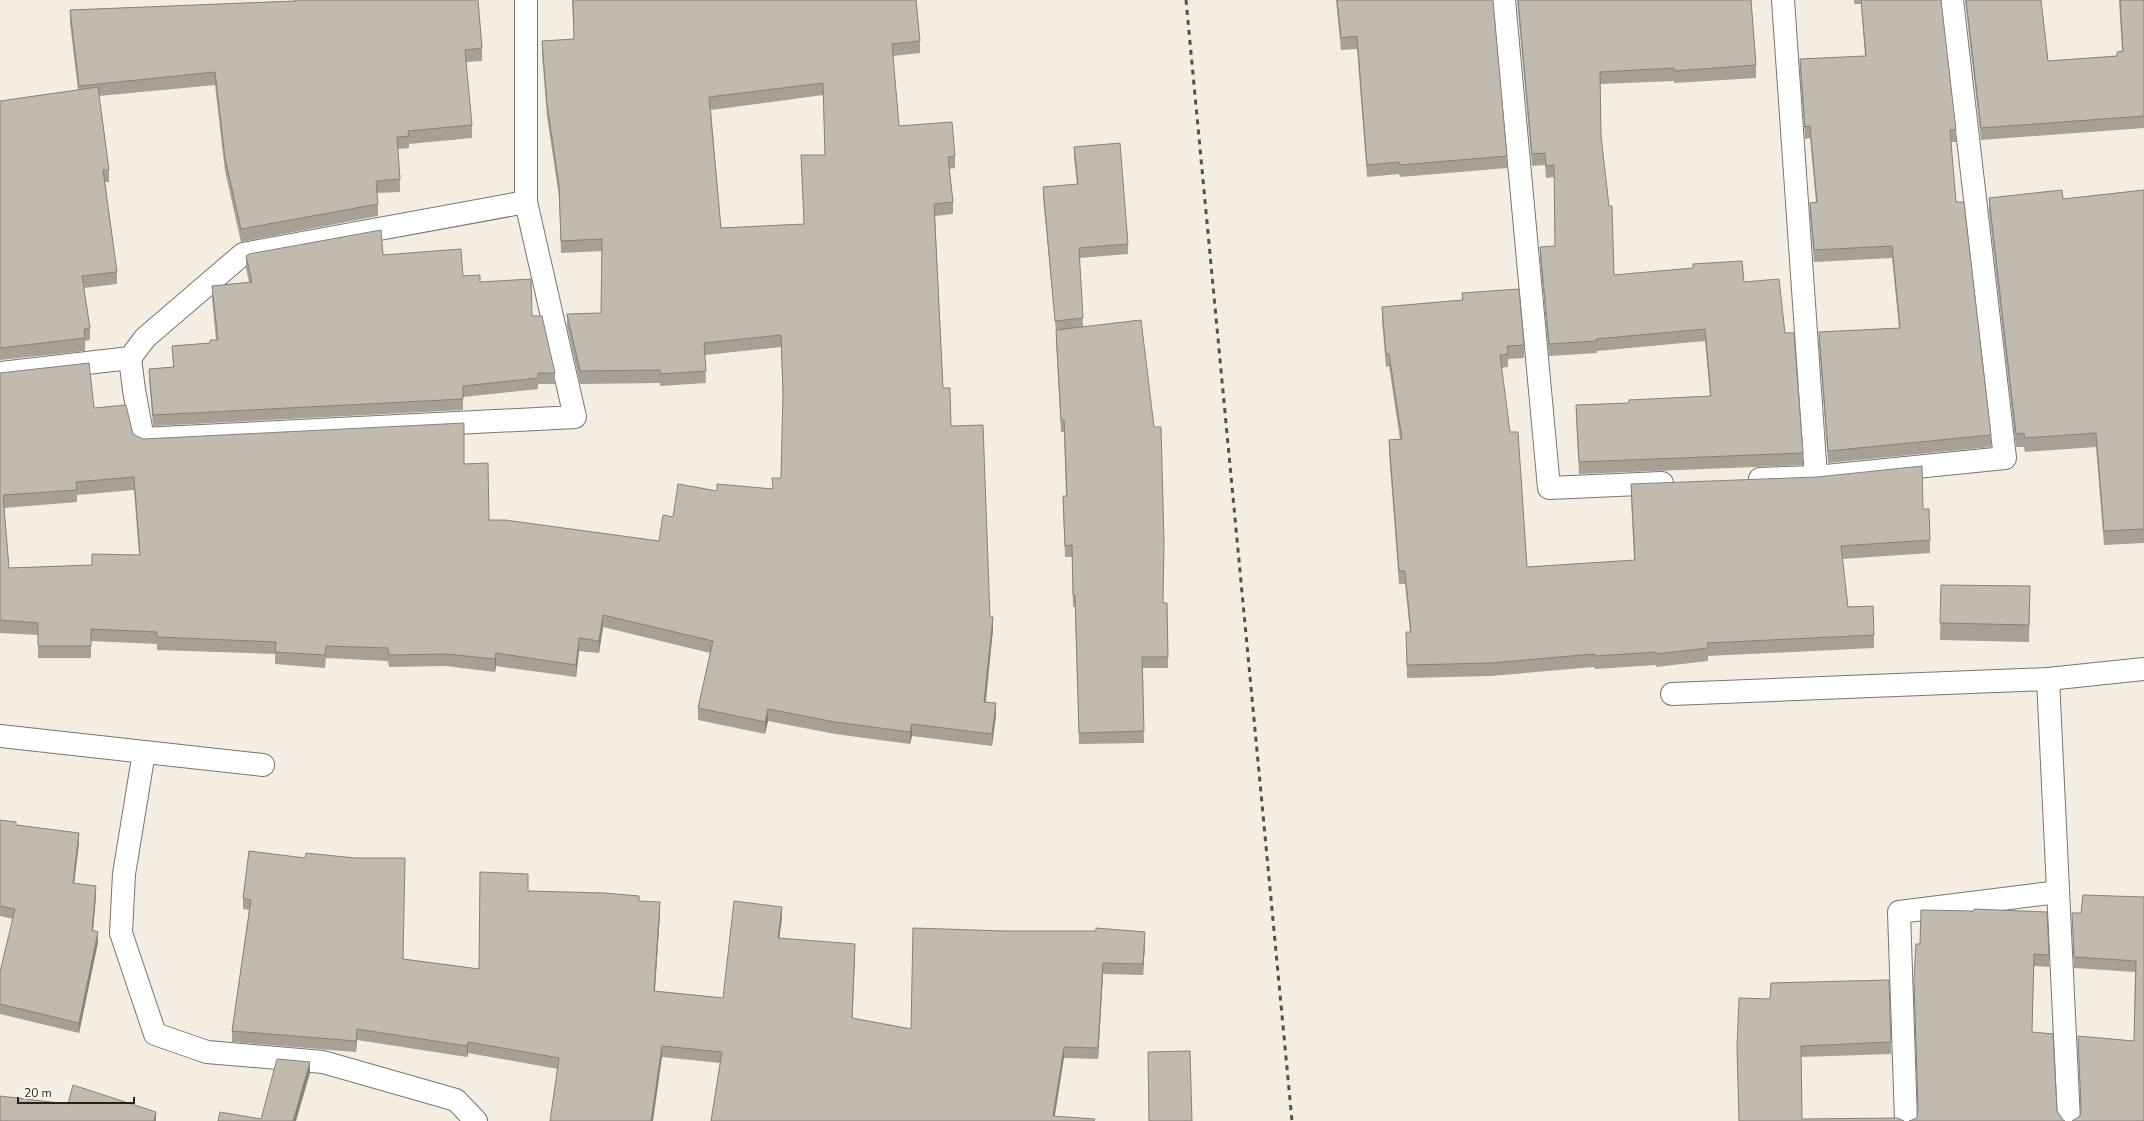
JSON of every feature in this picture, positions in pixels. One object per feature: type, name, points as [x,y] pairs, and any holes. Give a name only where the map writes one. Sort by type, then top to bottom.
[{"type":"street","points":[[526,0],[526,202],[575,417],[143,439],[130,358],[145,338],[243,254],[526,202]]},
{"type":"street","points":[[1504,0],[1549,488],[1682,482]]},
{"type":"street","points":[[1782,0],[1816,476]]},
{"type":"street","points":[[1737,480],[1816,476],[2005,458],[1952,0]]},
{"type":"street","points":[[0,373],[130,358]]},
{"type":"street","points":[[1672,694],[2048,679],[2144,669]]},
{"type":"street","points":[[2048,679],[2069,1121]]},
{"type":"street","points":[[0,736],[263,765]]},
{"type":"street","points":[[144,752],[124,874],[121,934],[155,1034],[207,1052],[323,1062],[456,1100],[476,1121]]},
{"type":"street","points":[[1906,1121],[1899,912],[2058,892]]},
{"type":"building","points":[[296,0],[478,0],[482,48],[465,50],[472,125],[408,131],[409,136],[397,137],[400,179],[376,181],[378,204],[241,229],[225,158],[215,72],[79,86],[70,10]]},
{"type":"building","points":[[573,0],[916,0],[920,41],[892,44],[899,126],[952,122],[955,156],[948,157],[953,202],[934,204],[943,388],[950,388],[951,426],[983,425],[990,617],[993,617],[984,702],[996,703],[992,734],[912,724],[910,732],[835,722],[768,709],[765,722],[698,708],[713,641],[603,615],[599,641],[579,638],[576,665],[496,653],[495,659],[446,654],[389,655],[388,648],[326,646],[325,655],[275,652],[276,642],[157,637],[157,632],[91,629],[91,646],[38,646],[38,623],[0,620],[0,373],[89,363],[94,408],[126,405],[133,434],[143,439],[464,423],[464,464],[488,463],[489,520],[505,520],[659,541],[663,515],[673,517],[678,484],[717,491],[717,484],[773,489],[772,478],[781,478],[783,392],[781,335],[704,343],[706,371],[660,374],[660,370],[580,371],[567,314],[601,313],[602,239],[561,241],[559,185],[547,104],[542,41],[574,39]],"holes":[[[823,83],[825,155],[801,155],[804,224],[721,228],[709,97]],[[134,477],[140,555],[92,554],[92,565],[9,568],[3,495],[77,490],[76,482]]]},
{"type":"building","points":[[1337,0],[1493,0],[1507,156],[1400,165],[1399,162],[1367,165],[1357,36],[1341,38]]},
{"type":"building","points":[[1518,0],[1751,0],[1756,65],[1674,71],[1674,68],[1600,72],[1601,136],[1609,206],[1612,206],[1614,275],[1693,268],[1693,264],[1742,261],[1744,282],[1779,279],[1785,333],[1794,333],[1803,453],[1579,462],[1576,405],[1629,403],[1629,400],[1711,396],[1705,329],[1596,339],[1597,341],[1549,344],[1540,247],[1555,246],[1554,165],[1546,166],[1545,153],[1532,154]]},
{"type":"building","points":[[1861,0],[1941,0],[1956,130],[1950,130],[1956,202],[1964,202],[1991,435],[1828,451],[1819,332],[1900,328],[1892,246],[1814,250],[1810,203],[1817,202],[1810,126],[1805,127],[1800,59],[1866,56]]},
{"type":"building","points":[[1966,0],[2041,0],[2048,61],[2117,56],[2117,52],[2123,51],[2120,0],[2144,0],[2144,116],[1981,128]]},
{"type":"building","points":[[98,87],[109,170],[103,170],[117,272],[82,276],[90,328],[84,329],[85,338],[0,348],[0,101]]},
{"type":"building","points":[[1120,143],[1128,244],[1079,248],[1083,318],[1055,321],[1043,187],[1078,184],[1074,147]]},
{"type":"building","points":[[2062,190],[2063,199],[2144,190],[2144,529],[2104,531],[2096,433],[2025,438],[2024,433],[2016,434],[1989,198]]},
{"type":"building","points":[[381,230],[383,255],[461,249],[463,276],[480,275],[480,282],[531,279],[532,316],[542,316],[555,373],[538,373],[538,378],[463,386],[463,399],[153,415],[149,369],[174,367],[172,346],[210,343],[210,340],[218,340],[212,286],[252,282],[246,256],[249,254]]},
{"type":"building","points":[[1519,289],[1524,345],[1507,346],[1508,354],[1500,355],[1510,432],[1518,432],[1527,567],[1635,560],[1631,484],[1817,477],[1922,466],[1923,509],[1929,509],[1930,540],[1841,546],[1848,607],[1873,606],[1874,635],[1707,643],[1708,648],[1656,654],[1656,652],[1595,656],[1594,654],[1491,663],[1407,665],[1406,632],[1411,632],[1405,571],[1399,571],[1389,440],[1402,439],[1389,354],[1386,354],[1382,307],[1463,300],[1462,293]]},
{"type":"building","points":[[1141,320],[1154,427],[1161,427],[1164,542],[1163,603],[1167,603],[1168,657],[1142,657],[1144,731],[1079,733],[1075,595],[1073,595],[1072,545],[1065,546],[1063,496],[1067,496],[1064,420],[1061,420],[1056,330]]},
{"type":"building","points":[[1941,585],[2030,586],[2029,625],[1940,623]]},
{"type":"building","points":[[0,820],[16,822],[16,825],[79,833],[73,883],[96,886],[92,930],[98,932],[79,1023],[0,1004],[0,972],[15,909],[0,906]]},
{"type":"building","points":[[249,851],[305,858],[306,853],[355,858],[405,858],[403,959],[479,969],[480,872],[528,874],[528,891],[604,893],[639,896],[639,901],[660,902],[654,991],[723,998],[734,901],[782,907],[778,938],[855,944],[852,1018],[911,1029],[913,928],[1005,931],[1096,931],[1096,928],[1145,932],[1143,964],[1103,963],[1098,1048],[1064,1047],[1053,1116],[1095,1119],[1094,1121],[711,1121],[722,1052],[662,1046],[651,1121],[550,1121],[559,1058],[468,1042],[467,1046],[357,1029],[356,1041],[232,1031],[251,900],[243,898]]},
{"type":"building","points":[[2083,895],[2144,897],[2144,1121],[2072,1121],[2080,1116],[2081,1109],[2078,1036],[2134,1041],[2136,961],[2074,957],[2072,913],[2081,913]]},
{"type":"building","points":[[1974,909],[2047,912],[2049,955],[2034,954],[2032,1032],[2053,1034],[2057,1111],[2065,1121],[1909,1121],[1917,1118],[1918,1109],[1914,979],[1916,944],[1920,944],[1921,910],[1974,911]]},
{"type":"building","points":[[1889,980],[1891,1042],[1801,1046],[1802,1119],[1898,1118],[1904,1121],[1739,1121],[1737,1047],[1739,998],[1770,999],[1771,983]]},
{"type":"building","points":[[1190,1051],[1192,1121],[1149,1121],[1148,1052]]},
{"type":"building","points":[[277,1059],[310,1062],[293,1121],[218,1121],[220,1112],[261,1119]]},
{"type":"building","points":[[73,1085],[156,1112],[154,1121],[0,1121],[0,1096],[68,1104]]},
{"type":"railway","points":[[1186,0],[1292,1121]]}]
